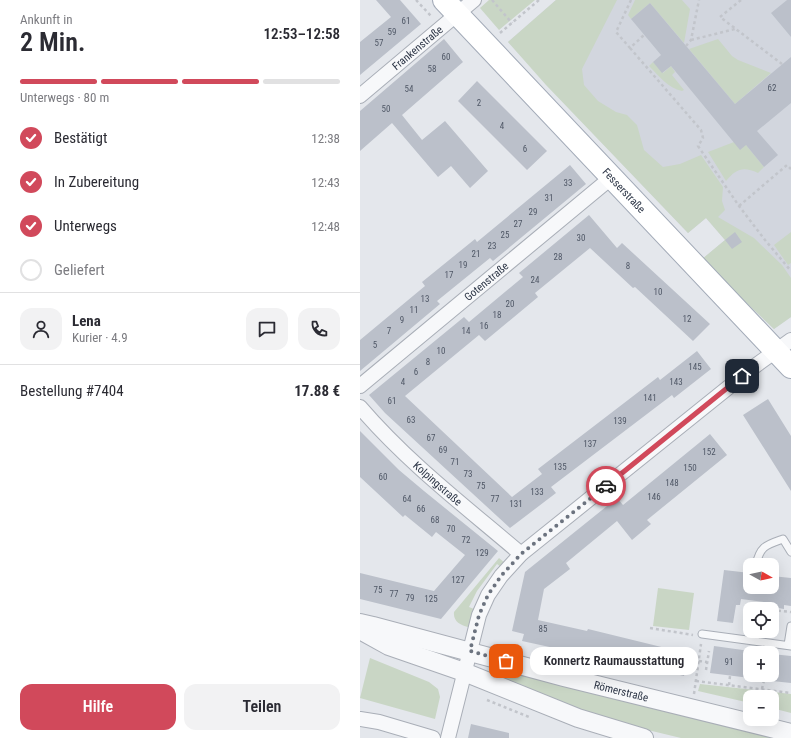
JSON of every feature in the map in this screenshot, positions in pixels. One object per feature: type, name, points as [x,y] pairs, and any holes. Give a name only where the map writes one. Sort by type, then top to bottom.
[{"type":"main road","name":"Fesserstraße","points":[[448,14],[483,42],[517,75],[612,177],[784,345],[791,367]]},
{"type":"street","name":"Frankenstraße","points":[[360,96],[448,14],[474,0]]},
{"type":"street","name":"Gotenstraße","points":[[360,386],[612,177]]},
{"type":"street","points":[[448,738],[479,615],[488,595],[501,576],[521,554],[755,366],[784,345]]},
{"type":"street","name":"Kolpingstraße","points":[[360,408],[376,426],[428,476],[521,554]]},
{"type":"street","name":"Römerstraße","points":[[360,623],[791,733]]},
{"type":"street","points":[[360,630],[388,646],[464,672],[578,718],[644,738]]},
{"type":"street","points":[[360,719],[379,722],[433,738]]},
{"type":"lane","points":[[758,558],[760,550],[783,539],[791,552]]},
{"type":"lane","points":[[702,635],[790,646],[791,626]]},
{"type":"path","points":[[416,0],[430,16],[448,14]]},
{"type":"path","points":[[492,0],[512,23]]},
{"type":"path","points":[[483,42],[504,31],[539,0]]},
{"type":"path","points":[[631,0],[616,32],[701,130],[703,138],[698,146],[739,206],[791,271]]},
{"type":"path","points":[[686,46],[691,40],[699,0]]},
{"type":"path","points":[[741,0],[720,17],[782,64]]},
{"type":"path","points":[[691,40],[735,29]]},
{"type":"path","points":[[630,48],[644,35]]},
{"type":"path","points":[[739,206],[787,165],[791,170]]},
{"type":"path","points":[[779,611],[791,612]]},
{"type":"path","points":[[650,628],[702,635],[693,696]]},
{"type":"path","points":[[706,670],[709,651]]},
{"type":"path","points":[[699,661],[707,662]]},
{"type":"path","points":[[729,685],[730,676]]},
{"type":"path","points":[[696,681],[791,693]]},
{"type":"path","points":[[762,689],[764,682]]},
{"type":"shaded area","points":[[556,0],[791,0],[791,317],[774,329],[701,260],[725,240],[706,218],[688,233],[508,42]]},
{"type":"green space","points":[[489,0],[535,0],[499,30],[480,8]]},
{"type":"green space","points":[[556,0],[617,0],[582,69],[584,85],[598,101],[616,112],[627,115],[637,125],[644,150],[663,167],[680,164],[701,155],[723,187],[722,201],[725,210],[718,217],[754,238],[782,265],[791,278],[791,317],[774,329],[701,260],[725,240],[706,218],[688,233],[546,85],[508,42]]},
{"type":"green space","points":[[635,0],[682,0],[690,9],[684,43],[650,3],[631,19],[628,15]]},
{"type":"green space","points":[[718,39],[732,56],[738,60],[771,73],[735,104],[689,49]]},
{"type":"green space","points":[[653,62],[663,73],[671,66],[675,72],[672,75],[684,90],[682,91],[672,87],[664,81],[649,66]]},
{"type":"green space","points":[[734,142],[746,145],[764,167],[758,173],[744,169],[737,171],[726,181],[708,152]]},
{"type":"green space","points":[[791,232],[791,263],[788,265],[774,245]]},
{"type":"green space","points":[[499,558],[505,563],[501,567],[497,564],[477,591],[469,607],[474,609],[468,627],[460,624],[455,618],[454,612]]},
{"type":"green space","points":[[658,588],[694,593],[689,630],[653,626]]},
{"type":"green space","points":[[370,658],[429,682],[438,689],[440,697],[435,719],[360,698]]},
{"type":"green space","points":[[507,669],[787,738],[681,738],[627,725],[575,709],[502,680]]},
{"type":"green space","points":[[700,684],[755,690],[743,690],[743,701],[698,691]]},
{"type":"green space","points":[[779,693],[791,694],[791,713],[779,710]]},
{"type":"building","points":[[376,0],[400,0],[421,24],[360,75],[360,42],[391,17]]},
{"type":"building","points":[[787,0],[791,0],[791,37],[771,13]]},
{"type":"building","points":[[650,3],[735,104],[791,57],[791,103],[757,131],[778,155],[764,167],[746,145],[740,150],[671,66],[662,73],[653,62],[661,55],[631,19]]},
{"type":"building","points":[[444,39],[463,62],[402,115],[422,140],[445,121],[488,171],[470,188],[451,166],[438,177],[392,123],[360,151],[360,111]]},
{"type":"building","points":[[477,81],[547,151],[527,170],[458,101]]},
{"type":"building","points":[[570,165],[586,184],[493,261],[490,258],[437,301],[440,304],[360,371],[360,340],[425,286],[422,282],[475,239],[477,242]]},
{"type":"building","points":[[589,215],[617,248],[622,243],[710,324],[693,341],[635,287],[633,288],[590,248],[535,293],[538,297],[485,341],[479,335],[405,396],[512,497],[542,474],[538,469],[658,377],[660,380],[697,351],[711,369],[674,398],[672,395],[551,487],[556,493],[510,528],[385,413],[369,395],[464,317],[469,322],[523,277],[519,273]]},
{"type":"building","points":[[735,232],[742,242],[732,249],[725,240]]},
{"type":"building","points":[[768,399],[791,436],[791,491],[743,415]]},
{"type":"building","points":[[360,431],[399,470],[498,551],[441,619],[360,599],[360,573],[434,591],[465,555],[436,532],[432,537],[405,515],[403,517],[360,477]]},
{"type":"building","points":[[710,434],[727,455],[647,520],[651,524],[632,540],[617,521],[566,563],[570,569],[544,589],[538,620],[587,631],[588,629],[690,654],[684,676],[597,655],[596,661],[567,653],[568,651],[522,641],[524,634],[512,631],[525,572],[617,498],[623,505]]},
{"type":"building","points":[[724,570],[743,572],[743,594],[779,594],[779,577],[791,578],[791,606],[784,605],[784,609],[779,608],[779,602],[741,599],[740,605],[736,605],[733,623],[717,621]]},
{"type":"building","points":[[714,646],[743,650],[743,677],[710,673]]},
{"type":"building","points":[[779,655],[791,656],[791,683],[779,682]]},
{"type":"building","points":[[471,724],[509,733],[509,738],[468,738]]},
{"type":"way so far","points":[[506,661],[470,651],[479,615],[488,595],[501,576],[521,554],[606,486]]},
{"type":"place","name":"Konnertz Raumausstattung","points":[[506,661]]},
{"type":"route","points":[[606,486],[742,376]]}]
